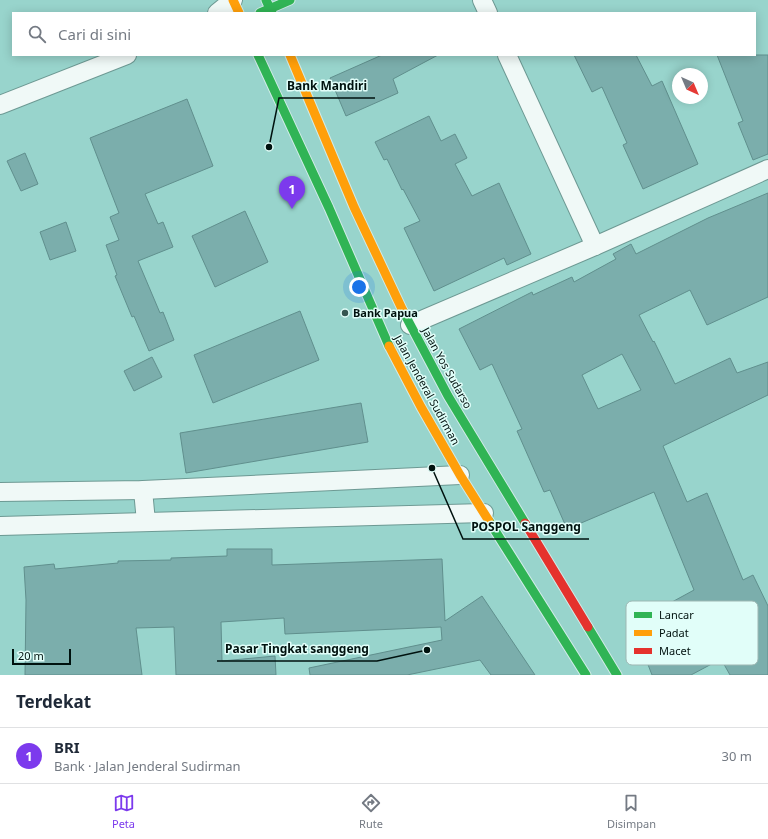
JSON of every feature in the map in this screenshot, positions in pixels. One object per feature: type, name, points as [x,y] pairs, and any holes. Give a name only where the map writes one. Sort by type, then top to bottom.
[{"type":"main road","points":[[233,0],[239,12]]},
{"type":"main road","points":[[266,0],[271,11],[290,0]]},
{"type":"main road","name":"Jalan Jenderal Sudirman","points":[[258,56],[328,208],[385,338],[421,407],[460,475],[586,675]]},
{"type":"main road","name":"Jalan Yos Sudarso","points":[[290,56],[354,207],[410,325],[448,396],[617,675]]},
{"type":"street","points":[[218,12],[233,0]]},
{"type":"street","points":[[482,0],[488,12]]},
{"type":"street","points":[[0,105],[124,56]]},
{"type":"street","points":[[507,56],[596,246]]},
{"type":"street","points":[[410,325],[596,246],[768,169]]},
{"type":"street","points":[[0,492],[143,490],[460,475]]},
{"type":"street","points":[[143,490],[146,522]]},
{"type":"street","points":[[0,526],[484,512]]},
{"type":"building","points":[[768,55],[768,154],[753,160],[738,123],[743,121],[717,56]]},
{"type":"building","points":[[380,56],[436,56],[393,79],[398,93],[346,116],[330,78]]},
{"type":"building","points":[[574,56],[637,56],[652,86],[662,81],[698,164],[643,189],[623,145],[627,143],[602,87],[592,92]]},
{"type":"building","points":[[187,99],[213,166],[145,194],[158,224],[163,222],[173,247],[138,261],[160,313],[163,312],[174,340],[149,351],[134,316],[132,317],[115,276],[117,275],[106,245],[119,240],[110,217],[119,213],[90,138]]},
{"type":"building","points":[[429,116],[441,141],[455,134],[467,158],[455,164],[472,196],[499,183],[531,254],[507,265],[504,258],[434,291],[404,228],[420,221],[403,189],[402,190],[387,159],[384,160],[375,142]]},
{"type":"building","points":[[25,153],[38,184],[21,191],[7,161]]},
{"type":"building","points":[[768,193],[768,297],[707,325],[690,290],[639,315],[653,342],[654,341],[675,384],[730,358],[737,373],[768,362],[768,395],[663,446],[687,502],[707,493],[743,580],[753,575],[768,606],[768,675],[730,675],[724,665],[758,665],[758,601],[674,601],[694,590],[654,492],[567,529],[550,490],[544,492],[517,431],[522,429],[492,364],[480,370],[459,329],[532,292],[533,295],[572,277],[574,282],[616,259],[613,254],[631,244],[636,254],[708,218]],"holes":[[[622,354],[641,390],[598,409],[582,375]]]},
{"type":"building","points":[[245,211],[268,262],[215,287],[192,236]]},
{"type":"building","points":[[66,222],[76,251],[50,260],[40,232]]},
{"type":"building","points":[[300,311],[319,360],[213,403],[194,355]]},
{"type":"building","points":[[152,357],[162,377],[134,391],[124,371]]},
{"type":"building","points":[[361,403],[368,442],[186,473],[180,433]]},
{"type":"building","points":[[227,549],[272,549],[272,565],[442,559],[445,621],[482,596],[535,675],[491,675],[480,660],[407,675],[310,675],[309,668],[442,640],[441,627],[285,634],[284,618],[221,622],[222,661],[275,656],[276,675],[176,675],[174,627],[136,628],[142,675],[25,675],[26,600],[24,567],[54,564],[55,569],[118,563],[118,561],[171,560],[171,558],[227,556]]},
{"type":"building","points":[[648,665],[710,665],[691,675],[652,675]]},
{"type":"traffic: fast","points":[[266,0],[272,12]]},
{"type":"traffic: fast","points":[[262,12],[290,0]]},
{"type":"traffic: fast","points":[[258,56],[329,208],[389,346]]},
{"type":"traffic: fast","points":[[403,311],[448,396],[525,523]]},
{"type":"traffic: fast","points":[[489,521],[586,675]]},
{"type":"traffic: fast","points":[[588,627],[617,675]]},
{"type":"traffic: slow","points":[[233,0],[239,12]]},
{"type":"traffic: slow","points":[[290,56],[354,207],[403,311]]},
{"type":"traffic: slow","points":[[389,346],[421,407],[460,475],[489,521]]},
{"type":"traffic: jam","points":[[525,523],[588,627]]},
{"type":"place","name":"Bank Mandiri","points":[[269,147]]},
{"type":"place","name":"BRI","points":[[292,209]]},
{"type":"place","name":"Bank Papua","points":[[345,313]]},
{"type":"place","name":"POSPOL Sanggeng","points":[[432,468]]},
{"type":"place","name":"Pasar Tingkat sanggeng","points":[[427,650]]}]
